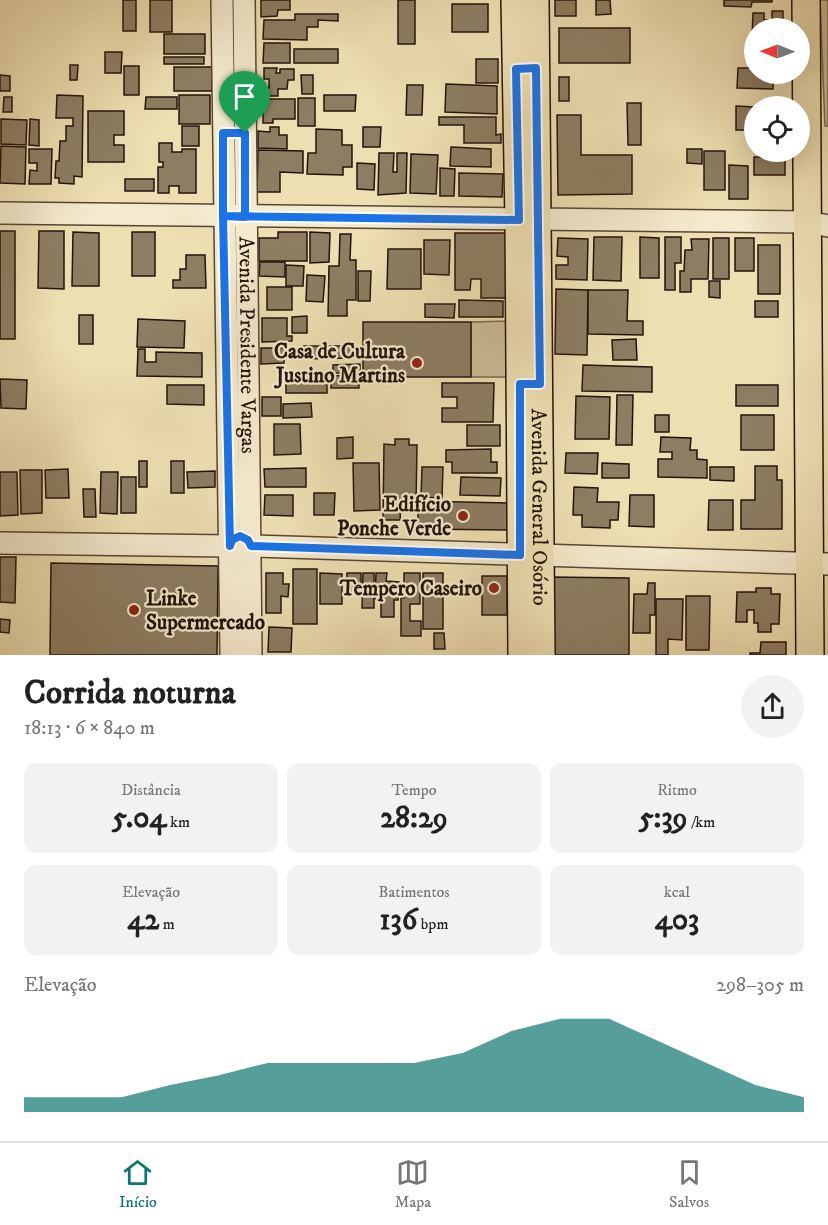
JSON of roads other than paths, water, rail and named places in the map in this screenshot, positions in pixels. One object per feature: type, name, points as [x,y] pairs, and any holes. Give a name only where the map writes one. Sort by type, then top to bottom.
[{"type":"main road","name":"Avenida General Osório","points":[[514,0],[526,68]]},
{"type":"main road","name":"Avenida General Osório","points":[[535,0],[526,68],[531,555],[541,655]]},
{"type":"main road","points":[[806,0],[818,224],[819,564],[810,655]]},
{"type":"main road","name":"Avenida General Osório","points":[[522,655],[531,555]]},
{"type":"street","name":"Avenida Presidente Vargas","points":[[222,0],[223,216],[240,546],[251,655]]},
{"type":"street","name":"Avenida Presidente Vargas","points":[[231,655],[240,546],[245,217],[244,0]]},
{"type":"street","points":[[223,133],[245,133]]},
{"type":"street","points":[[0,213],[818,224]]},
{"type":"street","points":[[0,543],[240,546],[819,564]]},
{"type":"place","name":"Casa de Cultura Justino Martins","points":[[417,363]]},
{"type":"place","name":"Edifício Ponche Verde","points":[[463,516]]},
{"type":"place","name":"Tempero Caseiro","points":[[494,588]]},
{"type":"place","name":"Linke Supermercado","points":[[134,610]]}]
